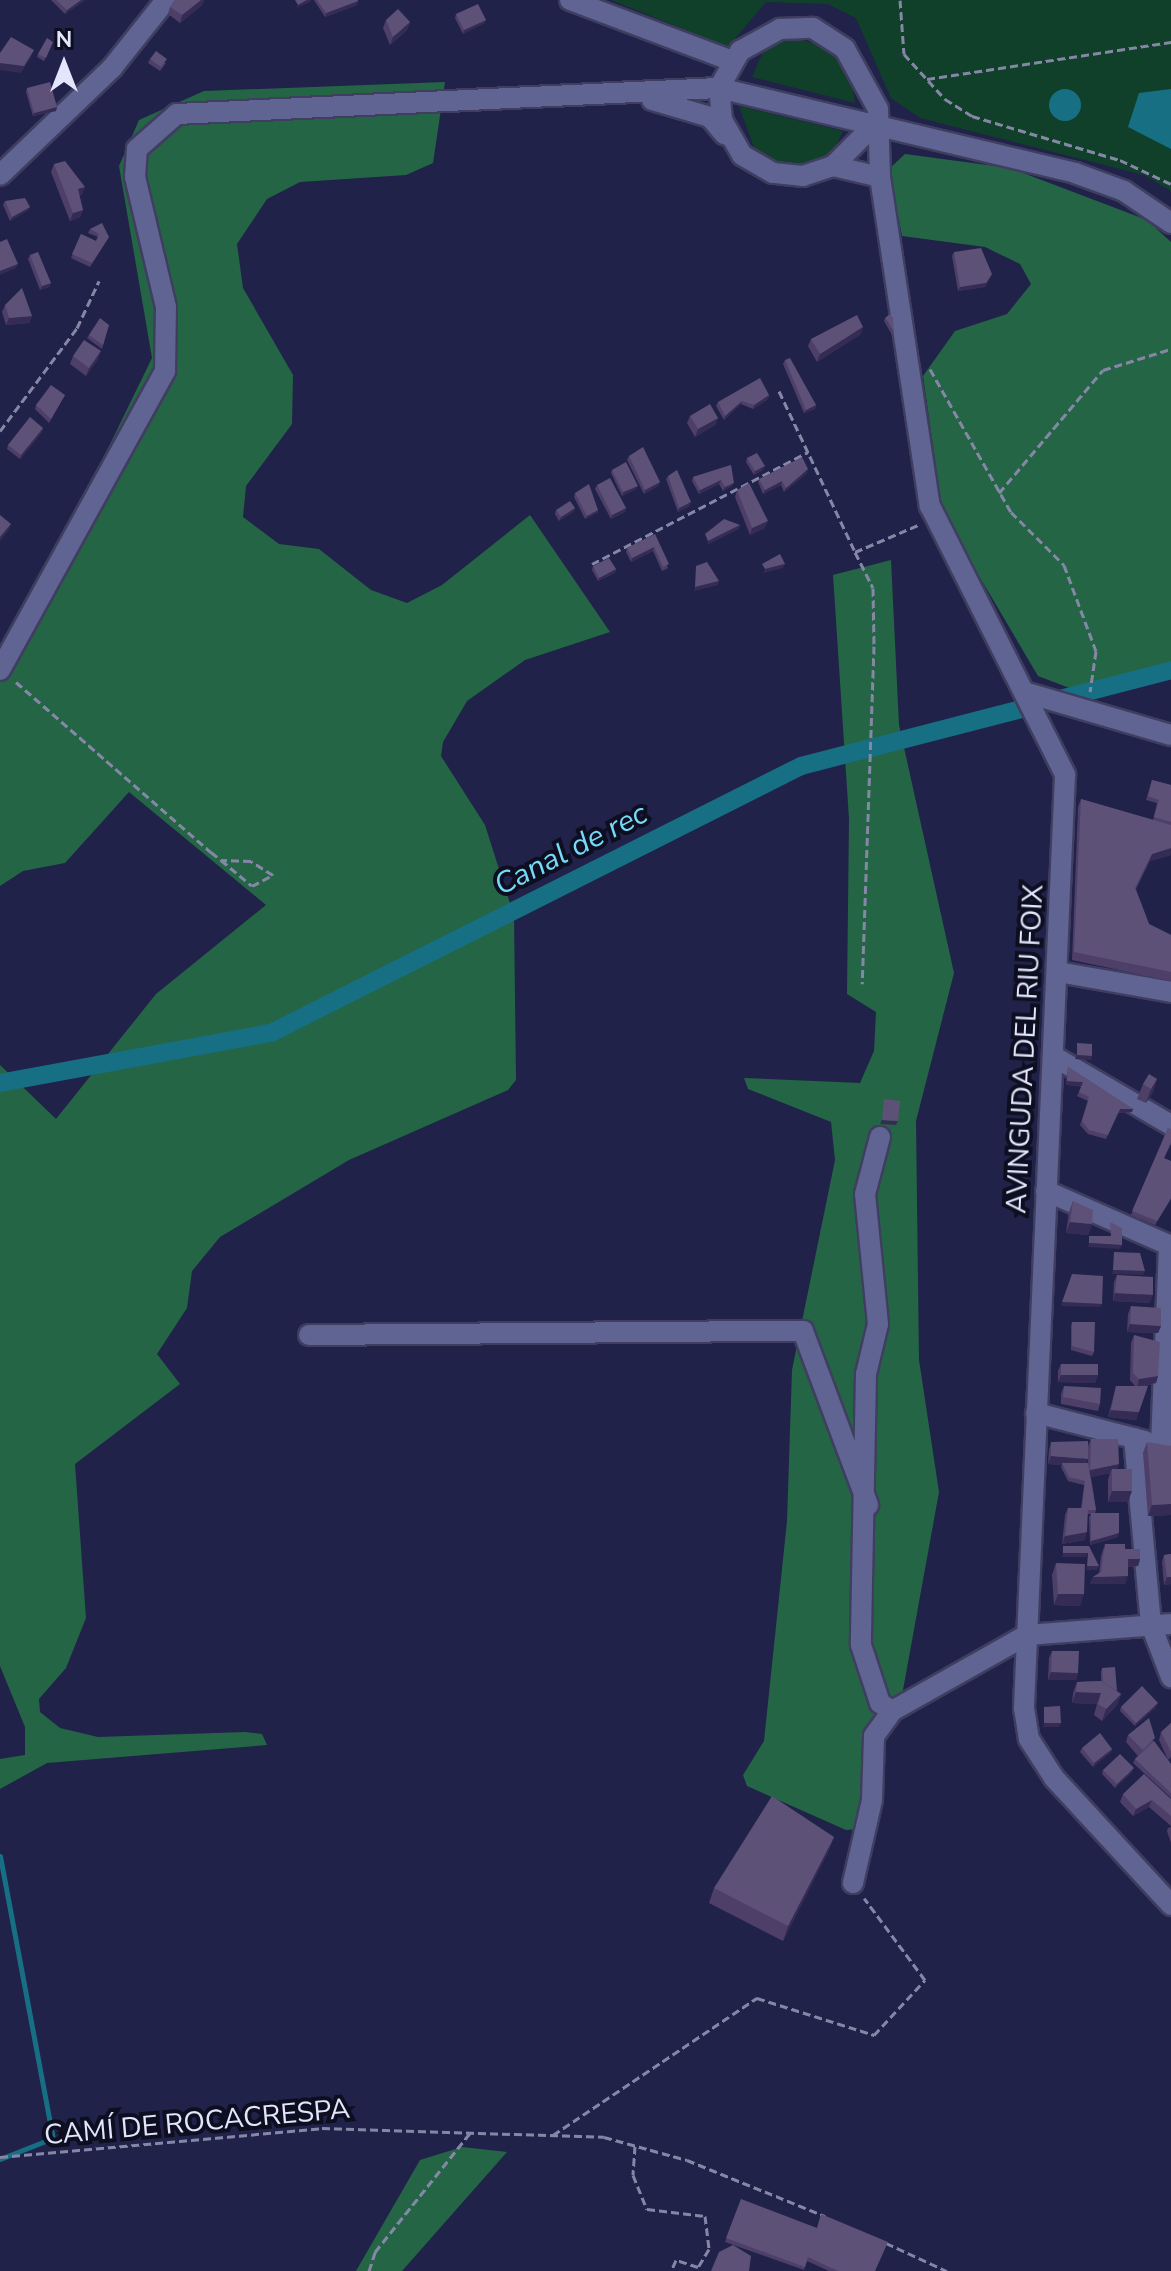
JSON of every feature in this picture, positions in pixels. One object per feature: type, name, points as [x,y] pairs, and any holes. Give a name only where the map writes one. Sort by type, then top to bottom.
[{"type":"street","points":[[0,175],[112,68],[166,0]]},
{"type":"street","points":[[570,0],[732,61],[719,88],[730,141]]},
{"type":"street","name":"AVINGUDA DEL RIU FOIX","points":[[732,61],[764,35],[813,28],[845,49],[878,109],[875,124],[880,177],[936,517],[1027,693],[1065,775],[1027,1635],[1029,1739],[1054,1778],[1171,1905]]},
{"type":"street","points":[[1,670],[165,371],[166,307],[135,177],[137,149],[153,128],[177,114],[213,108],[719,88],[1102,182],[1171,223]]},
{"type":"street","points":[[613,93],[710,117],[730,141],[773,173],[803,176],[833,166],[875,124]]},
{"type":"street","points":[[833,166],[880,177]]},
{"type":"street","points":[[1027,693],[1171,735]]},
{"type":"street","points":[[1058,972],[1171,992]]},
{"type":"street","points":[[1053,1056],[1171,1125]]},
{"type":"street","points":[[880,1137],[865,1194],[878,1324],[866,1374],[868,1505],[861,1645],[880,1703],[892,1711]]},
{"type":"street","points":[[1036,1413],[1166,1446],[1170,1246],[1046,1191]]},
{"type":"street","points":[[309,1335],[803,1331],[868,1505]]},
{"type":"street","points":[[1134,1438],[1171,1677]]},
{"type":"street","points":[[853,1883],[872,1800],[874,1736],[892,1711],[1027,1635],[1161,1624]]},
{"type":"path","points":[[900,0],[904,54],[927,79],[972,116],[1120,160],[1171,184]]},
{"type":"path","points":[[927,79],[1171,42]]},
{"type":"path","points":[[0,431],[77,328],[99,281]]},
{"type":"path","points":[[999,493],[1103,370],[1171,349]]},
{"type":"path","points":[[908,361],[928,366],[999,493],[1064,565],[1096,651],[1089,711]]},
{"type":"path","points":[[779,391],[873,588],[874,646],[862,984]]},
{"type":"path","points":[[592,564],[808,452]]},
{"type":"path","points":[[855,552],[936,517]]},
{"type":"path","points":[[1,670],[221,860],[252,886],[273,875],[251,861],[221,860]]},
{"type":"path","points":[[553,2135],[757,1998],[874,2035],[925,1980],[853,1883]]},
{"type":"path","name":"CAMÍ DE ROCACRESPA","points":[[0,2157],[322,2128],[553,2135],[635,2146],[833,2219]]},
{"type":"path","points":[[369,2271],[375,2252],[471,2131]]},
{"type":"path","points":[[635,2146],[633,2175],[647,2209],[705,2216],[704,2258],[698,2267],[676,2260],[671,2271]]},
{"type":"path","points":[[876,2239],[947,2271]]},
{"type":"green space","points":[[611,0],[1171,0],[1171,191],[1144,175],[920,118],[891,98],[856,18],[828,4],[766,2],[728,47]]},
{"type":"green space","points":[[788,36],[830,48],[850,71],[855,103],[752,77],[766,45]]},
{"type":"green space","points":[[445,82],[433,163],[406,175],[300,182],[267,199],[237,244],[243,288],[293,375],[292,424],[246,486],[243,517],[279,544],[319,549],[371,590],[407,603],[442,585],[530,515],[610,632],[525,660],[467,701],[443,742],[441,756],[485,825],[514,916],[516,1080],[508,1090],[349,1160],[220,1237],[192,1271],[187,1308],[157,1354],[180,1384],[75,1464],[86,1618],[66,1668],[39,1699],[40,1712],[60,1728],[98,1737],[245,1732],[262,1734],[267,1745],[47,1763],[0,1789],[0,1759],[25,1755],[25,1727],[0,1666],[0,1065],[56,1119],[156,994],[266,905],[129,792],[65,863],[23,871],[0,886],[0,670],[152,358],[119,166],[139,120],[204,91]]},
{"type":"green space","points":[[739,106],[843,131],[832,154],[805,167],[777,166],[755,150]]},
{"type":"green space","points":[[905,154],[1010,168],[1147,220],[1171,242],[1171,675],[1096,698],[1038,676],[943,515],[923,376],[955,331],[1007,314],[1031,284],[1020,264],[985,247],[902,236],[889,169]]},
{"type":"green space","points":[[891,560],[899,725],[954,973],[916,1121],[919,1360],[939,1492],[897,1723],[883,1745],[858,1829],[846,1830],[747,1786],[743,1775],[764,1741],[787,1521],[792,1370],[835,1160],[831,1122],[748,1089],[744,1078],[860,1083],[874,1051],[876,1012],[847,994],[849,819],[833,575]]},
{"type":"green space","points":[[462,2147],[507,2152],[402,2271],[356,2271],[420,2160]]},
{"type":"water","points":[[1065,89],[1076,94],[1081,105],[1076,116],[1065,121],[1054,116],[1049,105],[1054,94]]},
{"type":"water","points":[[1171,89],[1171,149],[1128,127],[1139,93]]},
{"type":"building","points":[[56,0],[81,0],[67,10]]},
{"type":"building","points":[[175,0],[201,0],[182,15],[170,7]]},
{"type":"building","points":[[317,0],[358,0],[358,1],[326,13]]},
{"type":"building","points":[[478,4],[486,20],[464,30],[456,14]]},
{"type":"building","points":[[398,9],[410,22],[393,37],[386,20]]},
{"type":"building","points":[[11,37],[34,50],[24,66],[0,63],[0,53]]},
{"type":"building","points":[[47,38],[53,42],[46,58],[38,54]]},
{"type":"building","points":[[156,51],[167,59],[161,67],[150,59]]},
{"type":"building","points":[[50,82],[57,107],[34,113],[27,88]]},
{"type":"building","points":[[65,161],[85,187],[78,189],[83,210],[73,213],[54,164]]},
{"type":"building","points":[[25,198],[30,207],[12,217],[5,201]]},
{"type":"building","points":[[102,223],[109,237],[92,263],[72,254],[81,234],[96,241],[99,234],[90,229]]},
{"type":"building","points":[[7,239],[18,264],[0,271],[0,242]]},
{"type":"building","points":[[981,248],[992,274],[986,283],[960,287],[954,252]]},
{"type":"building","points":[[38,252],[51,283],[42,286],[30,255]]},
{"type":"building","points":[[22,288],[32,316],[9,318],[5,305]]},
{"type":"building","points":[[890,314],[893,318],[894,332],[885,318]]},
{"type":"building","points":[[857,315],[863,327],[820,354],[811,339]]},
{"type":"building","points":[[100,318],[109,325],[103,345],[89,335]]},
{"type":"building","points":[[84,340],[101,351],[89,368],[73,356]]},
{"type":"building","points":[[790,358],[816,405],[806,410],[785,360]]},
{"type":"building","points":[[760,378],[769,395],[754,405],[742,401],[725,416],[718,402]]},
{"type":"building","points":[[51,385],[65,395],[51,419],[36,405]]},
{"type":"building","points":[[710,404],[718,418],[698,429],[690,416]]},
{"type":"building","points":[[30,417],[43,428],[21,455],[8,445]]},
{"type":"building","points":[[643,447],[660,482],[645,490],[629,456]]},
{"type":"building","points":[[757,453],[765,466],[755,471],[747,458]]},
{"type":"building","points":[[802,457],[808,469],[786,488],[782,481],[765,490],[759,479]]},
{"type":"building","points":[[626,462],[638,486],[623,492],[612,470]]},
{"type":"building","points":[[731,465],[734,483],[725,487],[721,480],[700,490],[693,477]]},
{"type":"building","points":[[677,470],[691,502],[679,508],[668,476]]},
{"type":"building","points":[[610,478],[626,508],[612,515],[597,485]]},
{"type":"building","points":[[749,483],[768,521],[752,528],[737,490]]},
{"type":"building","points":[[589,484],[598,510],[587,516],[575,493]]},
{"type":"building","points":[[570,501],[575,508],[561,517],[556,510]]},
{"type":"building","points":[[0,515],[11,524],[0,537]]},
{"type":"building","points":[[724,519],[740,525],[708,541],[705,534]]},
{"type":"building","points":[[655,534],[669,564],[663,567],[654,547],[632,558],[627,548]]},
{"type":"building","points":[[780,554],[785,564],[765,569],[762,564]]},
{"type":"building","points":[[609,558],[616,569],[599,578],[593,566]]},
{"type":"building","points":[[707,562],[719,581],[695,587],[696,566]]},
{"type":"building","points":[[1152,780],[1171,785],[1171,822],[1154,817],[1159,800],[1148,796]]},
{"type":"building","points":[[1081,799],[1171,825],[1171,848],[1152,854],[1135,888],[1149,924],[1171,935],[1171,972],[1074,952]]},
{"type":"building","points":[[1077,1043],[1092,1044],[1092,1056],[1077,1055]]},
{"type":"building","points":[[1068,1067],[1133,1109],[1120,1109],[1108,1135],[1089,1130],[1082,1121],[1089,1097],[1079,1092],[1083,1082],[1067,1081]]},
{"type":"building","points":[[1149,1074],[1157,1079],[1151,1089],[1143,1084]]},
{"type":"building","points":[[884,1099],[900,1101],[898,1121],[882,1120]]},
{"type":"building","points":[[1168,1128],[1171,1130],[1171,1142],[1164,1158],[1171,1161],[1171,1198],[1157,1221],[1132,1211]]},
{"type":"building","points":[[1073,1201],[1093,1210],[1092,1224],[1070,1222]]},
{"type":"building","points":[[1110,1222],[1122,1228],[1122,1245],[1089,1243],[1089,1236],[1111,1236]]},
{"type":"building","points":[[1114,1252],[1140,1253],[1145,1271],[1113,1270]]},
{"type":"building","points":[[1072,1274],[1103,1276],[1102,1304],[1062,1302]]},
{"type":"building","points":[[1117,1275],[1153,1277],[1153,1295],[1115,1293]]},
{"type":"building","points":[[1131,1306],[1161,1308],[1161,1326],[1130,1324]]},
{"type":"building","points":[[1072,1322],[1095,1322],[1094,1352],[1072,1346]]},
{"type":"building","points":[[1134,1335],[1160,1342],[1158,1376],[1139,1379],[1133,1373]]},
{"type":"building","points":[[1061,1364],[1098,1364],[1098,1375],[1061,1375]]},
{"type":"building","points":[[1064,1386],[1101,1388],[1100,1404],[1063,1397]]},
{"type":"building","points":[[1116,1386],[1148,1386],[1139,1412],[1111,1410]]},
{"type":"building","points":[[1091,1439],[1118,1439],[1119,1464],[1090,1470]]},
{"type":"building","points":[[1088,1441],[1088,1459],[1051,1456],[1051,1442]]},
{"type":"building","points":[[1147,1442],[1171,1446],[1171,1504],[1152,1505]]},
{"type":"building","points":[[1062,1463],[1088,1463],[1096,1510],[1082,1508],[1085,1481],[1069,1477]]},
{"type":"building","points":[[1112,1469],[1132,1469],[1132,1491],[1112,1491]]},
{"type":"building","points":[[1068,1508],[1088,1508],[1087,1532],[1065,1536]]},
{"type":"building","points":[[1091,1513],[1119,1513],[1119,1533],[1091,1541]]},
{"type":"building","points":[[1105,1544],[1125,1544],[1125,1549],[1105,1549]]},
{"type":"building","points":[[1063,1546],[1089,1546],[1099,1566],[1087,1566],[1088,1553],[1063,1553]]},
{"type":"building","points":[[1104,1549],[1140,1549],[1140,1559],[1128,1559],[1128,1576],[1093,1577],[1101,1572]]},
{"type":"building","points":[[1171,1554],[1171,1577],[1167,1577],[1164,1555]]},
{"type":"building","points":[[1056,1563],[1085,1564],[1084,1594],[1058,1594]]},
{"type":"building","points":[[1052,1651],[1079,1651],[1078,1673],[1051,1672]]},
{"type":"building","points":[[1115,1667],[1117,1691],[1103,1682],[1102,1668]]},
{"type":"building","points":[[1101,1681],[1121,1694],[1106,1709],[1098,1704],[1101,1693],[1076,1692],[1077,1682]]},
{"type":"building","points":[[1142,1686],[1158,1703],[1136,1723],[1121,1707]]},
{"type":"building","points":[[1060,1706],[1061,1723],[1044,1723],[1044,1707]]},
{"type":"building","points":[[1149,1718],[1155,1738],[1143,1750],[1128,1735]]},
{"type":"building","points":[[1171,1723],[1171,1752],[1161,1732]]},
{"type":"building","points":[[1100,1733],[1112,1749],[1094,1763],[1082,1748]]},
{"type":"building","points":[[1154,1741],[1171,1764],[1171,1793],[1135,1759]]},
{"type":"building","points":[[1120,1754],[1134,1768],[1117,1784],[1103,1770]]},
{"type":"building","points":[[1144,1774],[1171,1799],[1171,1816],[1152,1800],[1136,1809],[1123,1794]]},
{"type":"building","points":[[772,1796],[834,1837],[788,1926],[714,1888]]},
{"type":"building","points":[[741,2199],[817,2228],[821,2214],[888,2242],[875,2271],[838,2271],[808,2257],[805,2267],[726,2238]]},
{"type":"building","points":[[733,2245],[751,2256],[749,2271],[711,2271],[719,2252]]},
{"type":"waterway","name":"Canal de rec","points":[[0,1083],[271,1033],[801,766],[1171,670]]},
{"type":"waterway","points":[[0,1856],[53,2138],[0,2159]]}]
